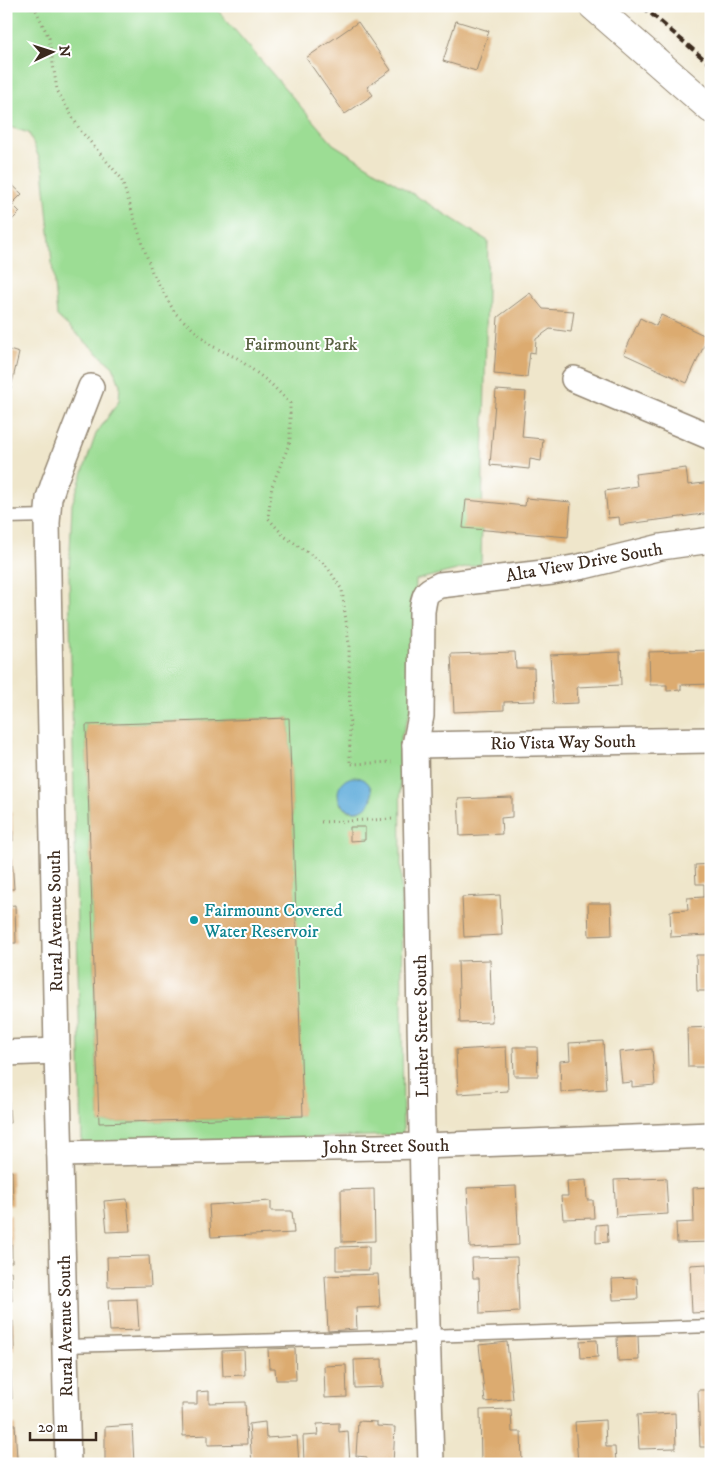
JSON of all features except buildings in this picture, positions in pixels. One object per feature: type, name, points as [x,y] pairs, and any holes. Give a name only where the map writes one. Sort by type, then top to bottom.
[{"type":"main road","points":[[593,6],[711,109]]},
{"type":"street","points":[[574,379],[711,437]]},
{"type":"street","name":"Rural Avenue South","points":[[68,1464],[57,1051],[48,516],[49,498],[55,480],[91,387]]},
{"type":"street","name":"Alta View Drive South","points":[[428,590],[440,585],[552,572],[661,547],[711,540]]},
{"type":"street","name":"Luther Street South","points":[[428,590],[424,598],[422,611],[421,716],[404,760],[423,1146],[431,1464]]},
{"type":"street","name":"Rio Vista Way South","points":[[404,760],[711,740]]},
{"type":"street","points":[[6,1053],[57,1051]]},
{"type":"street","name":"John Street South","points":[[60,1154],[423,1146],[711,1135]]},
{"type":"lane","points":[[6,517],[48,516]]},
{"type":"lane","points":[[65,1346],[711,1326]]},
{"type":"path","points":[[34,6],[50,38],[57,90],[80,130],[121,178],[152,272],[175,313],[212,346],[237,358],[270,383],[290,403],[290,442],[272,486],[268,518],[284,536],[326,565],[342,590],[349,644],[350,764],[404,760]]},
{"type":"path","points":[[321,822],[396,819]]},
{"type":"green space","name":"Fairmount Park","points":[[6,6],[214,6],[333,144],[488,241],[481,564],[416,580],[411,710],[400,740],[403,1135],[82,1144],[69,575],[72,504],[96,434],[119,401],[120,385],[113,367],[57,316],[43,168],[29,133],[6,126]],"holes":[[[289,718],[302,1116],[99,1123],[86,725]],[[371,788],[372,799],[360,811],[349,811],[340,804]]]},
{"type":"water","points":[[355,777],[362,778],[367,782],[371,787],[371,801],[367,806],[362,810],[355,811],[348,810],[343,806],[339,801],[338,794],[339,787],[343,782],[348,778]]},
{"type":"railway","points":[[642,6],[711,65]]},
{"type":"place","name":"Fairmount Covered Water Reservoir","points":[[194,920]]}]
